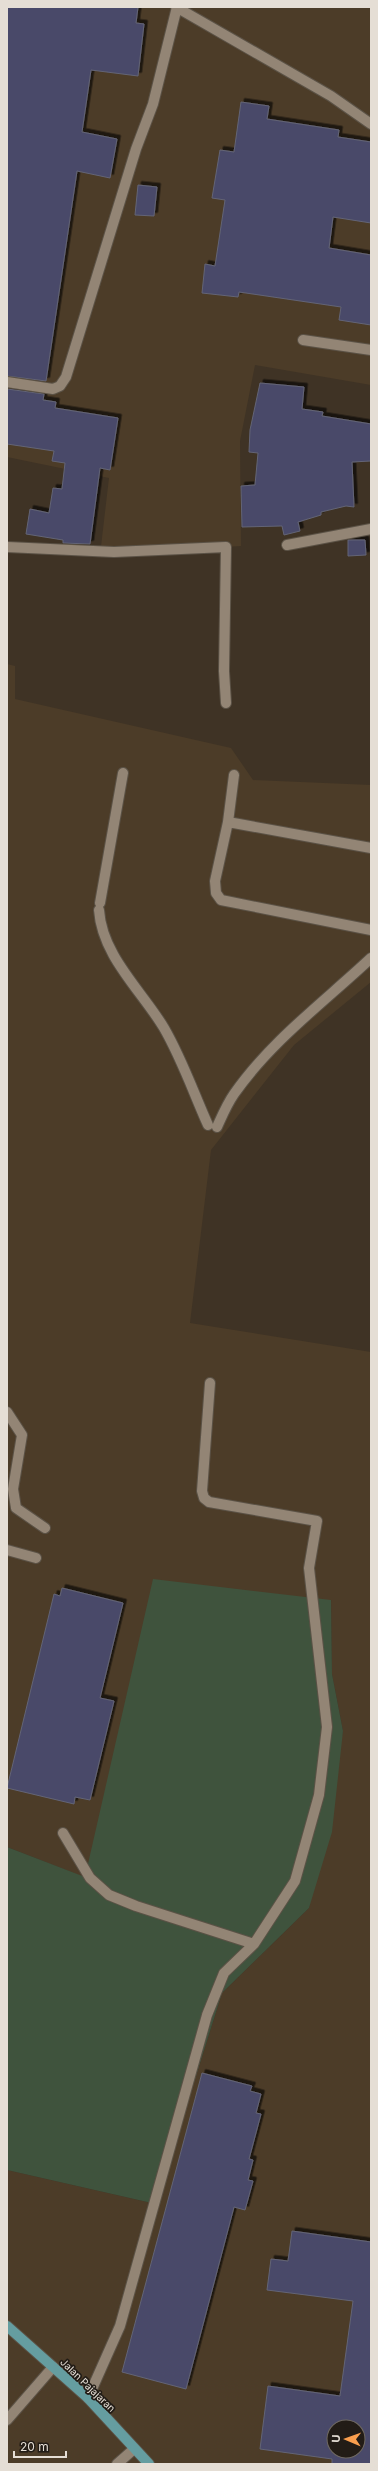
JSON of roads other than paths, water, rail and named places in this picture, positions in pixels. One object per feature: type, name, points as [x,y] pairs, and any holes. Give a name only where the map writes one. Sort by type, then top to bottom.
[{"type":"main road","name":"Jalan Pajajaran","points":[[7,2326],[88,2398],[149,2464]]},
{"type":"street","points":[[7,382],[53,389],[60,386],[66,377],[136,149],[153,104],[176,8],[331,96],[371,124]]},
{"type":"street","points":[[303,340],[371,350]]},
{"type":"street","points":[[287,545],[371,529]]},
{"type":"street","points":[[7,547],[114,552],[226,547],[224,671],[226,703]]},
{"type":"street","points":[[123,773],[99,907],[100,923],[110,949],[164,1029],[213,1126],[233,1094],[284,1035],[315,1010],[371,958]]},
{"type":"street","points":[[234,775],[228,822],[215,881],[216,893],[221,900],[371,930]]},
{"type":"street","points":[[228,822],[371,848]]},
{"type":"street","points":[[88,2398],[120,2326],[207,2015],[224,1973],[254,1944],[295,1881],[318,1795],[327,1727],[309,1568],[317,1520],[209,1502],[204,1498],[202,1491],[210,1384]]},
{"type":"street","points":[[7,1412],[22,1435],[13,1489],[16,1508],[45,1528]]},
{"type":"street","points":[[7,1550],[36,1558]]},
{"type":"street","points":[[62,1833],[90,1878],[109,1895],[136,1906],[254,1944]]},
{"type":"street","points":[[7,2420],[53,2367]]},
{"type":"street","points":[[117,2464],[134,2449]]}]
